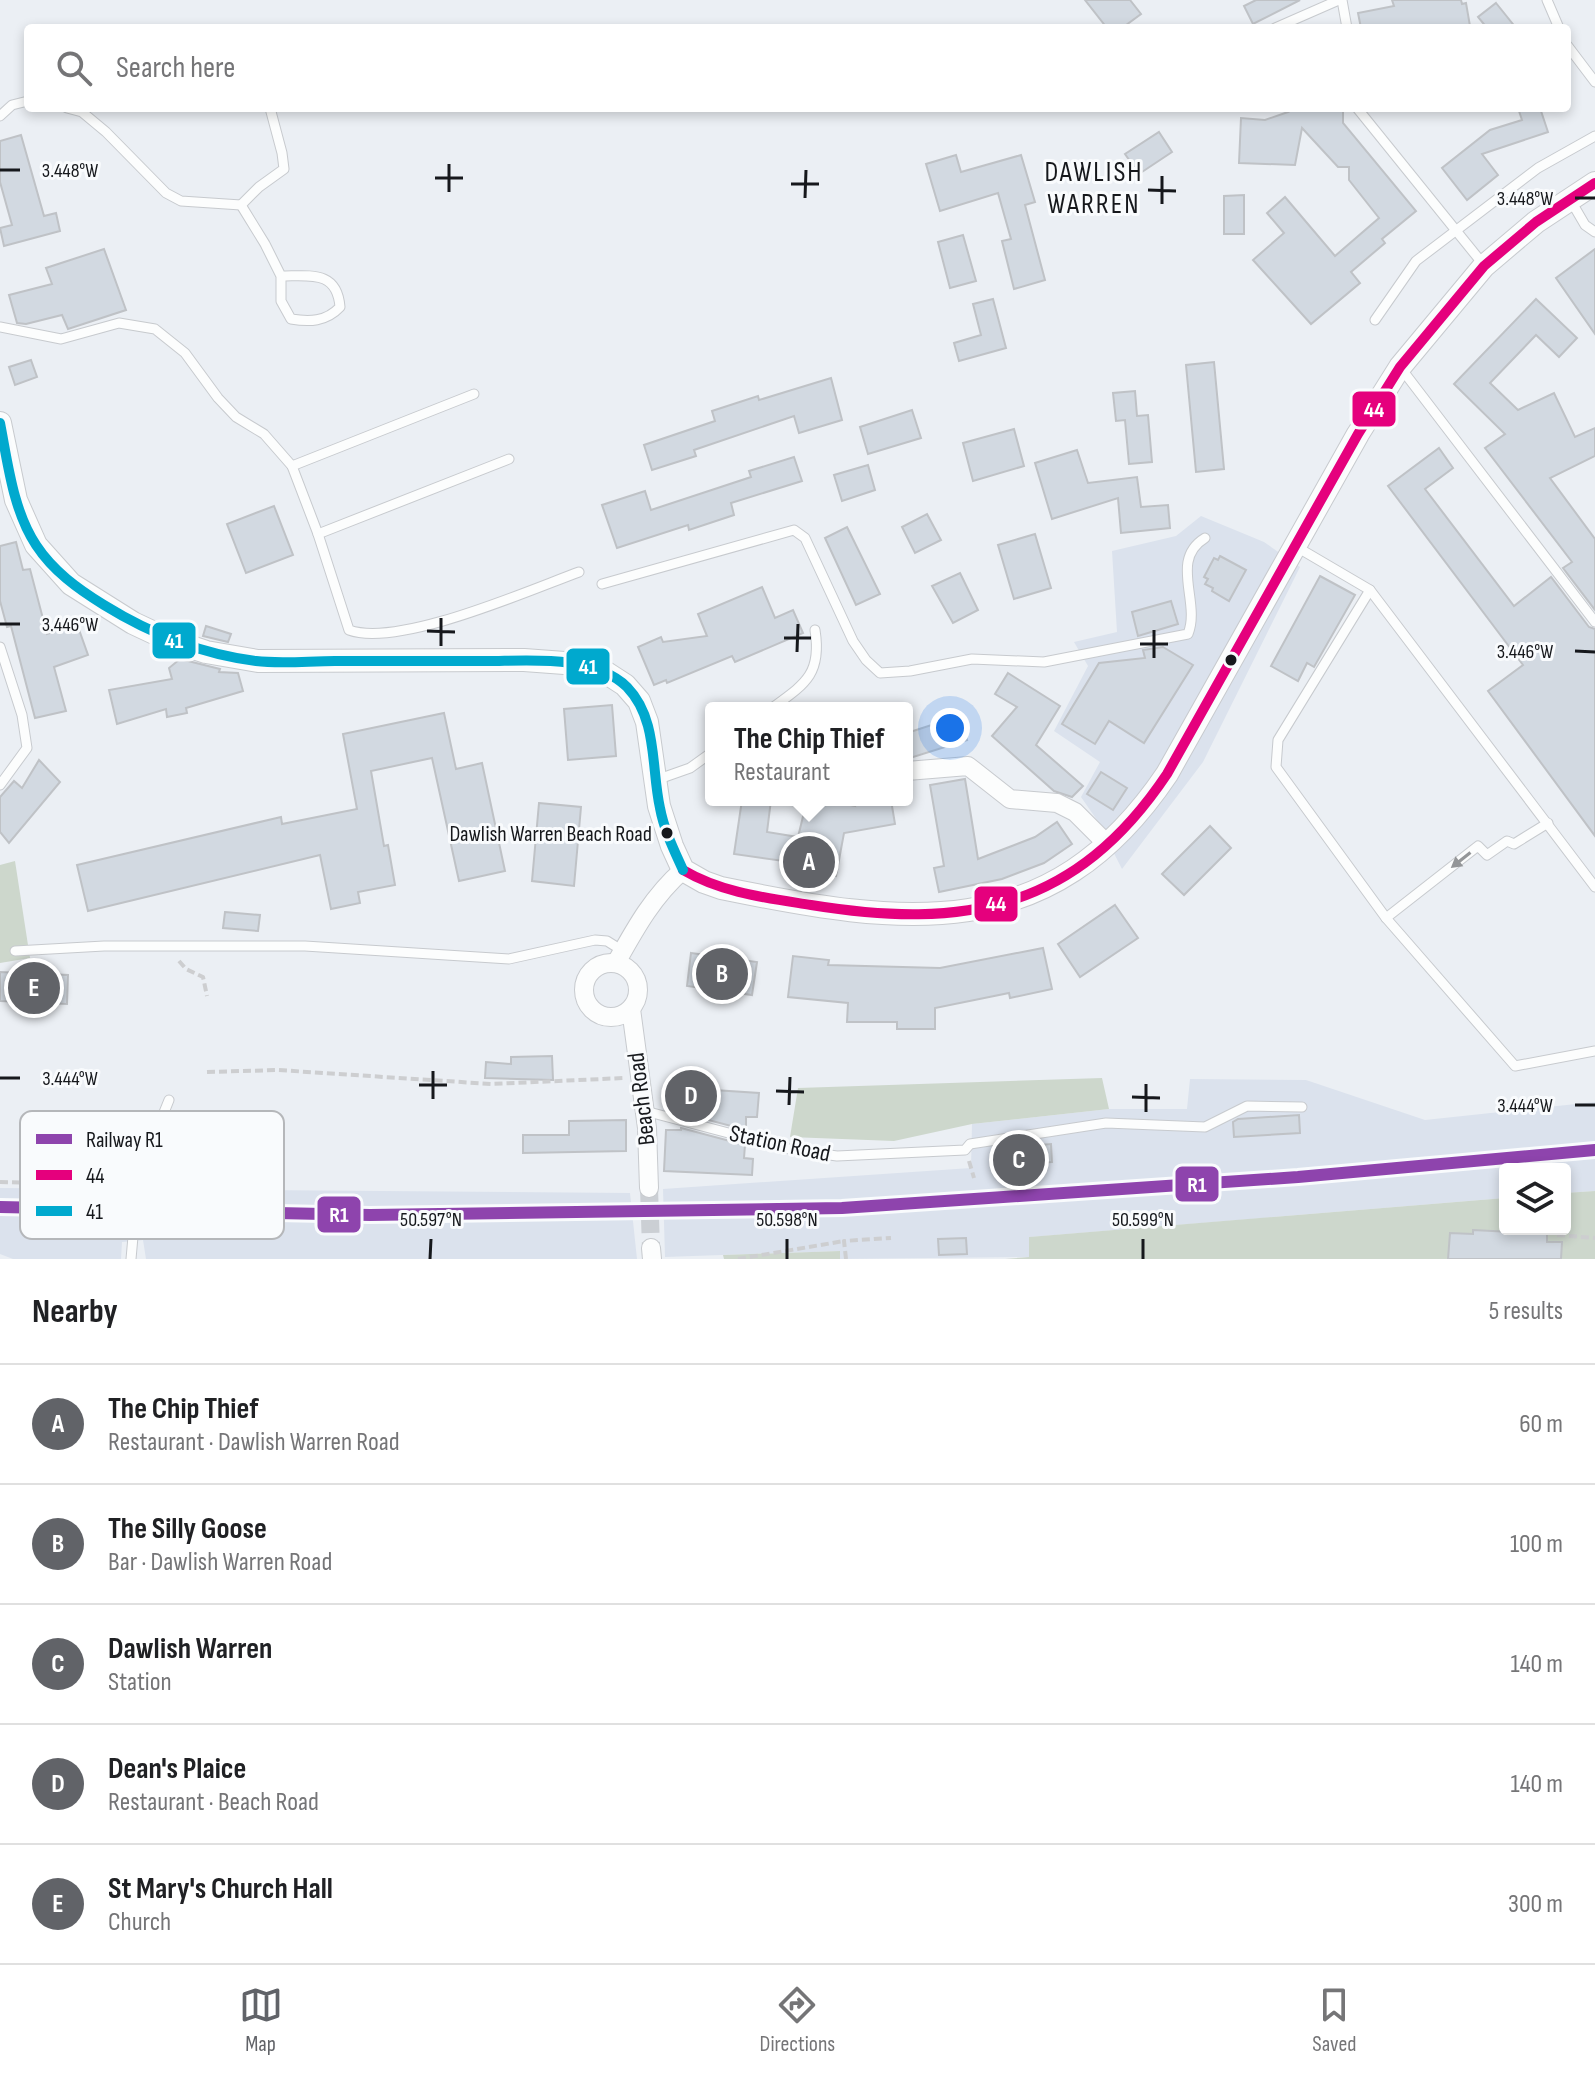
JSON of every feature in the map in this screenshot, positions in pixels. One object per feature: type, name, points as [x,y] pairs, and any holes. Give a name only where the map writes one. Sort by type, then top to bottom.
[{"type":"street","points":[[0,423],[16,500],[36,545],[71,584],[133,623],[206,652],[258,661],[524,660],[578,664],[608,674],[625,685],[639,701],[647,722],[665,827],[683,870],[721,888],[842,910],[931,915],[987,909],[1014,901],[1067,875],[1108,845],[1150,800],[1358,434],[1400,367],[1484,266],[1536,222],[1595,183]]},
{"type":"street","points":[[913,771],[968,766],[1010,799],[1057,803],[1075,812],[1108,845]]},
{"type":"street","points":[[631,1009],[617,1017],[600,1015],[586,999],[585,982],[598,966],[620,957],[650,905],[665,885],[683,870]]},
{"type":"street","name":"Beach Road","points":[[620,957],[637,983],[638,993],[631,1009],[638,1078],[645,1111],[649,1188]]},
{"type":"lane","points":[[1284,24],[1341,0],[1346,24]]},
{"type":"lane","points":[[1547,0],[1557,24]]},
{"type":"lane","points":[[1571,50],[1595,82]]},
{"type":"lane","points":[[0,116],[12,105],[24,102]]},
{"type":"lane","points":[[82,112],[166,193],[181,201],[241,205],[284,169],[271,112]]},
{"type":"lane","points":[[1360,112],[1484,266]]},
{"type":"lane","points":[[1375,320],[1416,261],[1538,168],[1595,136]]},
{"type":"lane","points":[[1570,198],[1585,225],[1595,232]]},
{"type":"lane","points":[[241,205],[281,276],[281,301],[291,319],[318,320],[335,313],[340,307],[337,288],[329,281],[317,276],[281,276]]},
{"type":"lane","points":[[0,327],[61,339],[119,323],[155,329],[185,353],[218,398],[236,417],[264,434],[292,466],[349,630],[362,635],[433,626],[579,572]]},
{"type":"lane","points":[[1400,367],[1595,622]]},
{"type":"lane","points":[[292,466],[474,394]]},
{"type":"lane","points":[[318,534],[509,459]]},
{"type":"lane","points":[[602,584],[794,530],[805,538],[853,641],[880,673],[910,671],[972,659],[1044,662],[1188,634],[1193,622],[1186,579],[1187,560],[1197,543],[1205,538]]},
{"type":"lane","points":[[1295,546],[1370,590],[1595,886]]},
{"type":"lane","points":[[1370,590],[1278,740],[1276,767],[1386,918],[1515,1066],[1595,1051]]},
{"type":"lane","points":[[780,702],[805,684],[811,675],[817,658],[815,630]]},
{"type":"lane","points":[[0,647],[22,715],[27,748],[0,785]]},
{"type":"lane","points":[[656,780],[690,768],[705,757]]},
{"type":"lane","points":[[1386,918],[1478,846],[1487,855],[1507,841],[1514,844],[1548,823]]},
{"type":"lane","points":[[15,951],[104,946],[305,946],[509,959],[595,940],[607,941],[620,957]]},
{"type":"lane","points":[[165,1111],[169,1100]]},
{"type":"lane","name":"Station Road","points":[[645,1111],[793,1150],[837,1156],[965,1150],[970,1144],[1106,1123],[1205,1127],[1247,1106],[1302,1107]]},
{"type":"lane","points":[[131,1259],[133,1239]]},
{"type":"path","points":[[177,948],[177,959],[186,969],[203,977],[207,996]]},
{"type":"path","points":[[207,1072],[278,1070],[491,1084],[638,1078]]},
{"type":"path","points":[[0,1182],[20,1183]]},
{"type":"path","points":[[1557,1235],[1595,1238]]},
{"type":"path","points":[[738,1259],[844,1241],[891,1238]]},
{"type":"path","points":[[844,1241],[846,1259]]},
{"type":"shaded area","points":[[1201,516],[1264,542],[1300,567],[1203,762],[1122,869],[1097,820],[1081,797],[1100,762],[1054,731],[1088,666],[1074,642],[1117,632],[1112,551],[1176,536]]},
{"type":"shaded area","points":[[15,861],[30,958],[0,963],[0,865]]},
{"type":"shaded area","points":[[1102,1078],[1109,1109],[972,1124],[894,1141],[790,1137],[798,1088]]},
{"type":"shaded area","points":[[1190,1079],[1306,1080],[1425,1120],[1595,1102],[1595,1191],[1571,1193],[1571,1163],[1499,1163],[1499,1198],[1030,1237],[1029,1257],[840,1259],[840,1251],[665,1257],[663,1189],[971,1168],[972,1124],[1109,1109],[1187,1109]]},
{"type":"shaded area","points":[[0,1188],[20,1188],[20,1239],[284,1239],[284,1190],[630,1193],[637,1259],[146,1259],[143,1240],[122,1242],[121,1259],[13,1259],[0,1254]]},
{"type":"shaded area","points":[[1595,1191],[1595,1259],[1005,1259],[1029,1257],[1029,1237],[1499,1198],[1499,1235],[1571,1235],[1571,1193]]},
{"type":"shaded area","points":[[840,1251],[840,1259],[724,1259],[723,1255]]},
{"type":"building","points":[[1085,0],[1130,0],[1141,14],[1127,24],[1104,24]]},
{"type":"building","points":[[1256,0],[1300,0],[1253,24],[1244,6]]},
{"type":"building","points":[[1392,0],[1461,0],[1462,4],[1466,3],[1470,24],[1360,24],[1358,13],[1394,6]]},
{"type":"building","points":[[1496,3],[1513,24],[1484,24],[1478,17]]},
{"type":"building","points":[[1288,112],[1343,112],[1343,123],[1416,211],[1382,239],[1385,243],[1351,272],[1360,283],[1311,324],[1253,260],[1284,233],[1267,213],[1285,197],[1335,256],[1379,218],[1349,180],[1349,167],[1338,167],[1302,128],[1295,165],[1239,163],[1241,118],[1265,120]]},
{"type":"building","points":[[1519,112],[1541,112],[1548,132],[1482,154],[1498,175],[1467,200],[1442,168],[1490,130],[1522,120]]},
{"type":"building","points":[[1159,132],[1172,152],[1139,174],[1125,154]]},
{"type":"building","points":[[21,135],[44,216],[56,213],[60,231],[4,246],[0,228],[12,225],[0,182],[0,141]]},
{"type":"building","points":[[956,155],[961,172],[1021,155],[1035,202],[1025,205],[1045,280],[1014,289],[1002,241],[1011,239],[998,193],[940,211],[926,164]]},
{"type":"building","points":[[1244,195],[1244,234],[1224,234],[1224,196]]},
{"type":"building","points":[[963,235],[976,281],[950,288],[938,242]]},
{"type":"building","points":[[104,249],[126,310],[68,329],[62,315],[26,324],[17,323],[9,295],[52,284],[46,268]]},
{"type":"building","points":[[1595,249],[1595,334],[1556,278]]},
{"type":"building","points":[[993,299],[1006,348],[959,361],[954,343],[981,335],[973,304]]},
{"type":"building","points":[[1536,299],[1577,338],[1559,357],[1536,335],[1490,383],[1518,410],[1554,393],[1575,437],[1595,428],[1595,456],[1550,478],[1595,539],[1595,610],[1563,568],[1572,562],[1485,448],[1505,434],[1454,384]]},
{"type":"building","points":[[31,360],[37,377],[15,385],[9,367]]},
{"type":"building","points":[[1214,362],[1224,469],[1196,472],[1186,365]]},
{"type":"building","points":[[831,378],[842,420],[799,433],[794,416],[694,450],[696,456],[652,470],[644,445],[715,421],[712,411]]},
{"type":"building","points":[[1135,391],[1137,416],[1148,415],[1152,462],[1129,464],[1125,420],[1116,421],[1113,393]]},
{"type":"building","points":[[912,410],[921,438],[868,454],[860,427]]},
{"type":"building","points":[[1014,429],[1024,466],[973,481],[963,443]]},
{"type":"building","points":[[1439,448],[1453,468],[1425,489],[1514,606],[1551,577],[1589,627],[1595,629],[1595,836],[1488,691],[1523,665],[1388,486]]},
{"type":"building","points":[[1077,450],[1088,483],[1137,477],[1141,507],[1168,505],[1170,528],[1121,533],[1118,498],[1052,519],[1035,463]]},
{"type":"building","points":[[794,457],[802,481],[731,503],[734,515],[689,530],[688,525],[617,548],[602,505],[645,491],[651,510],[751,477],[749,471]]},
{"type":"building","points":[[868,465],[875,490],[842,501],[834,475]]},
{"type":"building","points":[[274,506],[293,555],[246,573],[227,524]]},
{"type":"building","points":[[927,514],[941,540],[915,553],[902,527]]},
{"type":"building","points":[[847,527],[880,594],[856,605],[825,538]]},
{"type":"building","points":[[1035,534],[1051,588],[1014,599],[998,545]]},
{"type":"building","points":[[16,542],[23,570],[30,569],[47,634],[77,624],[88,655],[54,667],[66,711],[35,718],[11,626],[7,627],[0,601],[0,546]]},
{"type":"building","points":[[1220,556],[1246,570],[1229,601],[1205,584],[1208,579],[1204,577],[1214,558],[1218,560]]},
{"type":"building","points":[[960,573],[978,610],[953,623],[932,586]]},
{"type":"building","points":[[1320,576],[1355,595],[1314,667],[1307,663],[1298,681],[1271,666]]},
{"type":"building","points":[[762,587],[775,618],[793,610],[803,633],[735,662],[732,656],[667,683],[666,680],[654,685],[638,647],[661,637],[663,642],[707,636],[698,614]]},
{"type":"building","points":[[1171,601],[1178,624],[1138,636],[1132,612]]},
{"type":"building","points":[[206,626],[231,634],[228,642],[203,636]]},
{"type":"building","points":[[1163,647],[1193,665],[1144,743],[1109,721],[1095,744],[1062,724],[1099,663],[1145,658],[1143,650]]},
{"type":"building","points":[[180,659],[220,669],[219,672],[238,673],[243,691],[186,708],[187,713],[167,717],[166,709],[117,724],[109,690],[172,679],[169,668]]},
{"type":"building","points":[[1008,673],[1060,706],[1036,745],[1083,786],[1072,797],[1054,791],[992,736],[1017,707],[995,694]]},
{"type":"building","points":[[612,705],[616,756],[568,760],[564,709]]},
{"type":"building","points":[[444,713],[456,769],[482,763],[505,871],[459,881],[432,758],[371,771],[384,846],[388,845],[395,885],[358,892],[360,903],[331,909],[320,855],[88,911],[77,865],[281,817],[282,824],[357,809],[343,734]]},
{"type":"building","points":[[959,716],[967,740],[913,757],[913,731]]},
{"type":"building","points":[[39,760],[60,782],[9,843],[0,832],[0,797],[14,781],[22,788]]},
{"type":"building","points":[[1101,772],[1127,788],[1113,810],[1087,794]]},
{"type":"building","points":[[965,779],[978,859],[1035,837],[1057,822],[1072,844],[1044,863],[1002,879],[939,892],[934,868],[944,866],[930,785]]},
{"type":"building","points":[[539,803],[581,807],[574,886],[532,881]]},
{"type":"building","points":[[741,806],[770,806],[767,832],[798,837],[806,806],[892,806],[895,824],[844,833],[836,876],[784,866],[784,861],[734,854]]},
{"type":"building","points":[[1210,826],[1231,848],[1184,895],[1162,874]]},
{"type":"building","points":[[1115,905],[1138,938],[1080,977],[1058,944]]},
{"type":"building","points":[[225,912],[260,915],[258,931],[223,928]]},
{"type":"building","points":[[1043,948],[1052,989],[1010,998],[1009,993],[935,1008],[935,1029],[897,1029],[897,1022],[847,1022],[848,1003],[788,997],[793,956],[829,960],[828,965],[940,968]]},
{"type":"building","points":[[691,953],[757,962],[752,995],[687,986]]},
{"type":"building","points":[[0,972],[68,975],[67,1004],[0,1001]]},
{"type":"building","points":[[552,1056],[553,1080],[485,1078],[486,1062],[511,1064],[511,1057]]},
{"type":"building","points":[[683,1088],[759,1093],[757,1117],[746,1117],[746,1130],[682,1113]]},
{"type":"building","points":[[1299,1115],[1300,1133],[1234,1137],[1233,1122],[1238,1119]]},
{"type":"building","points":[[626,1120],[626,1151],[523,1153],[523,1135],[569,1135],[569,1121]]},
{"type":"building","points":[[681,1128],[745,1145],[744,1158],[753,1159],[752,1175],[664,1171],[666,1130]]},
{"type":"building","points":[[1051,1144],[1052,1162],[1001,1165],[1000,1148]]},
{"type":"building","points":[[1473,1230],[1499,1231],[1499,1235],[1547,1235],[1547,1242],[1562,1242],[1561,1259],[1448,1259],[1450,1233],[1473,1234]]},
{"type":"building","points":[[966,1238],[967,1254],[939,1255],[938,1239]]},
{"type":"tunnel","points":[[649,1188],[651,1248]]},
{"type":"rail line","name":"R1","points":[[284,1213],[370,1215],[842,1208],[1298,1177],[1595,1150]]},
{"type":"rail line","name":"R1","points":[[0,1207],[20,1207]]},
{"type":"transit line","name":"44","points":[[683,870],[713,884],[761,897],[867,912],[919,914],[967,910],[1013,900],[1055,882],[1095,855],[1132,820],[1167,774],[1358,434],[1400,367],[1484,266],[1536,222],[1595,183]]},
{"type":"transit line","name":"41","points":[[0,423],[17,502],[36,545],[58,571],[85,593],[158,634],[196,648],[256,661],[549,661],[583,665],[614,677],[627,687],[644,714],[652,744],[662,816],[683,870]]},
{"type":"place","name":"Dawlish Warren Beach Road","points":[[667,833]]},
{"type":"place","name":"The Chip Thief","points":[[809,862]]},
{"type":"place","name":"The Silly Goose","points":[[722,974]]},
{"type":"place","name":"St Mary's Church Hall","points":[[34,988]]},
{"type":"place","name":"Dean's Plaice","points":[[691,1096]]},
{"type":"place","name":"Dawlish Warren","points":[[1019,1160]]},
{"type":"district","name":"DAWLISH WARREN","points":[[1094,187]]}]
